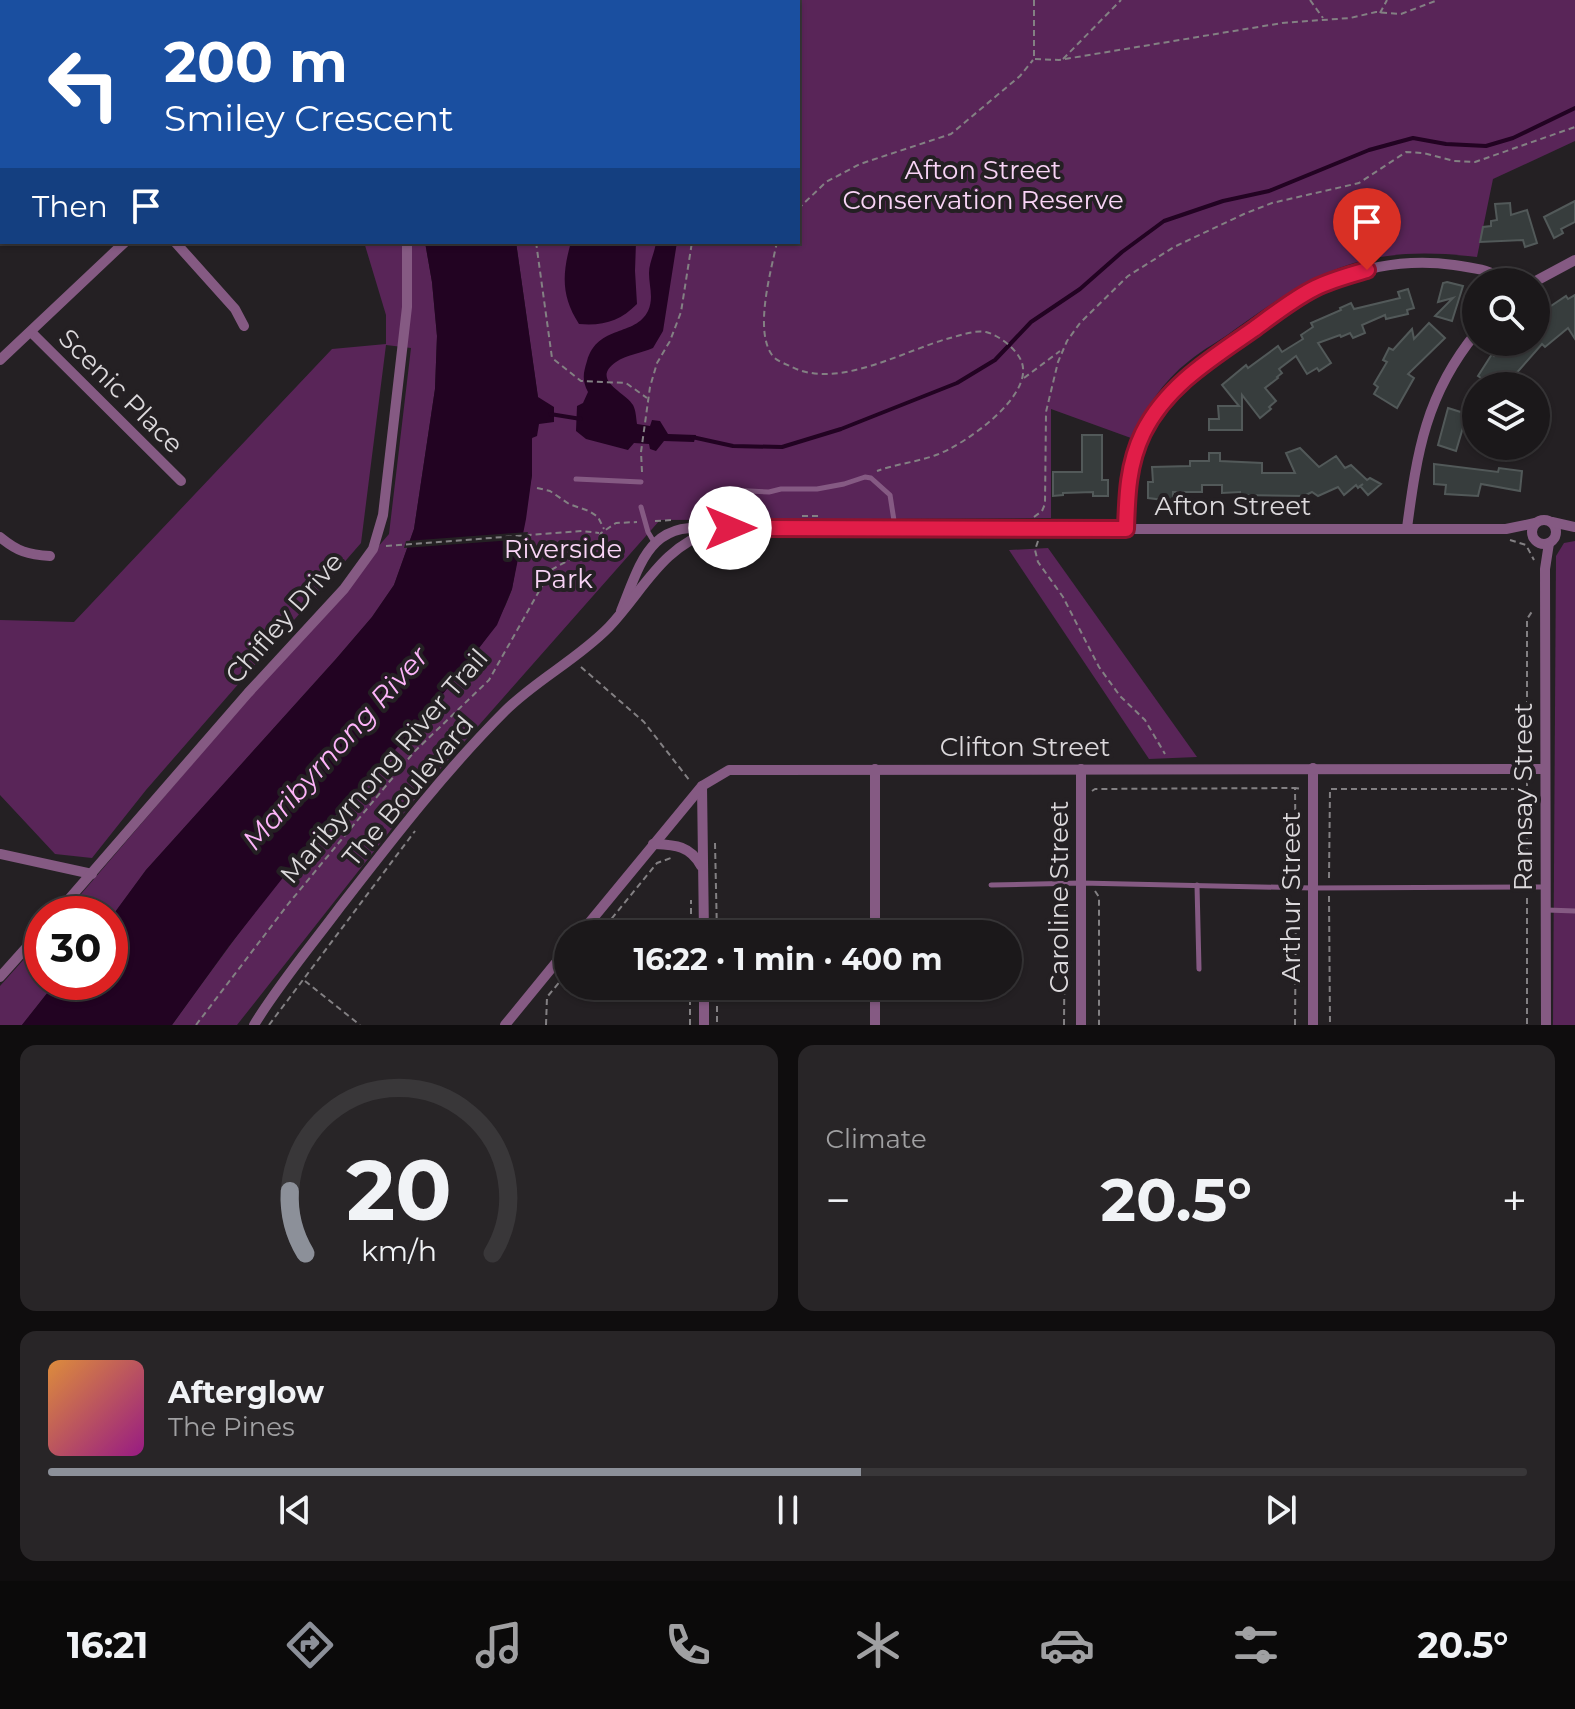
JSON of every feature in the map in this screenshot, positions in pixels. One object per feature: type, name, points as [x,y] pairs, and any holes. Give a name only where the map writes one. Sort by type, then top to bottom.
[{"type":"street","points":[[0,360],[123,244]]},
{"type":"street","points":[[177,244],[235,309],[244,326]]},
{"type":"street","name":"Chifley Drive","points":[[72,896],[248,693],[344,589],[373,549],[383,515],[407,307],[407,244]]},
{"type":"street","points":[[1550,273],[1575,260]]},
{"type":"street","points":[[1126,529],[1130,472],[1143,433],[1154,413],[1186,378],[1293,301],[1316,288],[1342,278],[1398,265],[1432,263],[1470,268]]},
{"type":"street","name":"Scenic Place","points":[[31,332],[181,481]]},
{"type":"street","points":[[1407,528],[1416,461],[1428,415],[1462,353]]},
{"type":"street","points":[[1542,520],[1575,529],[1552,539],[1535,539],[1532,530],[1535,523],[1542,520]]},
{"type":"street","points":[[1552,522],[1556,528],[1552,539]]},
{"type":"street","name":"Afton Street","points":[[1503,533],[1535,523]]},
{"type":"street","points":[[654,542],[678,529],[703,526],[725,528]]},
{"type":"street","name":"Afton Street","points":[[725,528],[1407,528],[1503,533],[1535,539]]},
{"type":"street","name":"The Boulevard","points":[[254,1025],[381,855],[488,729],[507,709],[607,629],[645,580],[679,548],[702,534],[725,528]]},
{"type":"street","points":[[0,537],[16,550],[50,556]]},
{"type":"street","name":"Ramsay Street","points":[[1535,539],[1540,566],[1546,1025]]},
{"type":"street","name":"Ramsay Street","points":[[1540,566],[1552,539]]},
{"type":"street","name":"The Boulevard","points":[[621,611],[641,562],[654,542]]},
{"type":"street","name":"Arthur Street","points":[[1313,768],[1313,1025]]},
{"type":"street","points":[[875,769],[875,920]]},
{"type":"street","name":"Caroline Street","points":[[1081,769],[1081,1025]]},
{"type":"street","name":"Clifton Street","points":[[591,920],[702,786],[729,770],[1544,769]]},
{"type":"street","points":[[702,786],[704,920]]},
{"type":"street","points":[[653,844],[682,846],[693,852],[704,871]]},
{"type":"street","points":[[0,854],[92,874]]},
{"type":"street","points":[[0,977],[24,950]]},
{"type":"street","points":[[512,1023],[554,967]]},
{"type":"street","points":[[704,1000],[704,1025]]},
{"type":"street","points":[[875,1000],[875,1025]]},
{"type":"lane","points":[[731,490],[769,492],[817,489],[865,477],[876,480],[890,495],[895,528]]},
{"type":"lane","points":[[576,479],[641,482]]},
{"type":"lane","points":[[641,507],[644,522],[654,542]]},
{"type":"lane","points":[[725,528],[730,507]]},
{"type":"lane","points":[[991,885],[1546,887]]},
{"type":"lane","points":[[1197,885],[1199,969]]},
{"type":"lane","points":[[1546,910],[1575,911]]},
{"type":"path","points":[[800,207],[826,182],[860,164],[951,134],[1020,76],[1034,59],[1034,0]]},
{"type":"path","points":[[1063,60],[1121,0]]},
{"type":"path","points":[[1310,0],[1324,19]]},
{"type":"path","points":[[1380,13],[1387,0]]},
{"type":"path","points":[[1034,59],[1063,60],[1282,23],[1380,13],[1401,14],[1438,0]]},
{"type":"path","points":[[865,477],[878,470],[935,456],[964,441],[1009,402],[1023,379],[1062,349],[1080,323],[1128,276],[1174,247],[1272,203],[1359,183],[1406,152],[1475,162],[1575,127]]},
{"type":"path","points":[[536,244],[552,358],[581,381],[626,383],[648,399]]},
{"type":"path","points":[[641,482],[641,452],[648,399],[657,363],[681,312],[692,244]]},
{"type":"path","points":[[777,244],[769,278],[763,335],[773,357],[806,374],[859,370],[927,344],[971,332],[995,334],[1016,352],[1023,367],[1023,379]]},
{"type":"path","points":[[1031,517],[1044,507],[1046,499],[1047,401],[1062,349]]},
{"type":"path","points":[[384,546],[603,532],[598,517],[589,511],[537,488]]},
{"type":"path","points":[[553,500],[560,496]]},
{"type":"path","points":[[1039,513],[1043,529],[1035,550],[1038,562],[1068,605],[1109,683],[1145,720],[1165,754]]},
{"type":"path","points":[[793,517],[819,516]]},
{"type":"path","name":"Maribyrnong River Trail","points":[[196,1025],[289,903],[414,752],[489,680],[551,570],[596,545],[603,532],[616,523],[674,519]]},
{"type":"path","points":[[1503,533],[1526,545],[1540,566]]},
{"type":"path","points":[[1527,1025],[1527,619],[1535,607]]},
{"type":"path","points":[[577,664],[644,722],[690,782]]},
{"type":"path","points":[[1091,794],[1095,789],[1295,788]]},
{"type":"path","points":[[1330,1025],[1330,789],[1527,789]]},
{"type":"path","points":[[269,1025],[415,834],[418,823]]},
{"type":"path","points":[[712,833],[717,847],[717,920]]},
{"type":"path","points":[[610,920],[657,863],[678,858]]},
{"type":"path","points":[[1064,1025],[1064,893],[1081,884],[1099,897],[1099,1025]]},
{"type":"path","points":[[691,891],[691,920]]},
{"type":"path","points":[[303,979],[360,1025]]},
{"type":"path","points":[[546,1025],[547,997],[554,989]]},
{"type":"path","points":[[690,1000],[690,1025]]},
{"type":"path","points":[[717,1000],[717,1025]]},
{"type":"green space","name":"Afton Street Conservation Reserve","points":[[800,0],[1575,0],[1575,141],[1493,179],[1477,257],[1405,254],[1347,265],[1320,276],[1265,309],[1180,369],[1156,396],[1131,438],[1051,409],[1051,518],[660,520],[427,784],[237,1025],[172,1025],[255,911],[308,845],[424,716],[469,661],[502,612],[512,589],[532,475],[530,453],[538,398],[516,244],[800,244]]},
{"type":"green space","points":[[365,244],[425,244],[437,336],[435,389],[414,529],[394,585],[372,617],[336,659],[146,870],[127,896],[79,896],[389,534],[411,348],[386,345],[361,543],[146,790],[92,858],[55,854],[0,795],[0,620],[74,622],[332,349],[386,344],[386,315]]},
{"type":"green space","points":[[1575,541],[1575,1025],[1553,1025],[1556,556],[1564,543]]},
{"type":"green space","points":[[1048,548],[1197,757],[1149,759],[1009,550]]},
{"type":"green space","points":[[24,959],[24,1000],[42,1000],[22,1025],[0,1025],[0,986]]},
{"type":"water","name":"Maribyrnong River","points":[[425,244],[516,244],[538,397],[554,407],[554,422],[539,424],[537,436],[532,438],[532,475],[526,519],[512,589],[497,625],[424,718],[308,846],[229,946],[172,1025],[22,1025],[42,1000],[128,1000],[127,896],[146,870],[336,659],[372,617],[394,585],[414,529],[435,389],[437,336]]},
{"type":"water","points":[[571,244],[636,244],[637,304],[611,321],[579,324],[566,294],[566,264]]},
{"type":"water","points":[[655,244],[677,244],[663,331],[653,348],[620,360],[609,368],[608,380],[633,405],[637,424],[650,426],[652,420],[660,421],[668,434],[696,435],[694,442],[664,441],[656,451],[650,449],[649,444],[634,443],[628,450],[586,439],[576,431],[577,406],[583,403],[588,392],[584,373],[592,349],[599,341],[635,325],[648,311],[651,297],[649,269]]},
{"type":"pier","points":[[528,532],[526,539],[404,548],[406,541]]},
{"type":"building","points":[[1575,201],[1575,222],[1561,229],[1563,233],[1554,238],[1544,217]]},
{"type":"building","points":[[1510,203],[1511,215],[1527,210],[1537,243],[1525,247],[1523,240],[1480,242],[1483,227],[1491,226],[1491,221],[1497,220],[1495,204]]},
{"type":"building","points":[[1443,283],[1462,286],[1452,321],[1435,316],[1453,298],[1438,302]]},
{"type":"building","points":[[1408,289],[1414,308],[1407,310],[1408,314],[1386,319],[1385,315],[1362,325],[1365,333],[1353,338],[1350,333],[1340,335],[1318,343],[1331,363],[1307,374],[1296,356],[1279,369],[1282,373],[1265,388],[1276,401],[1269,407],[1271,409],[1260,418],[1242,395],[1242,430],[1209,430],[1209,419],[1219,419],[1218,406],[1239,406],[1222,385],[1246,365],[1248,368],[1278,346],[1282,352],[1303,339],[1301,335],[1313,327],[1311,323],[1340,308],[1351,303],[1354,309],[1400,298],[1398,292]]},
{"type":"building","points":[[1575,295],[1575,339],[1568,328],[1550,343],[1550,307],[1566,296],[1568,299]]},
{"type":"building","points":[[1429,323],[1445,338],[1408,374],[1414,378],[1397,408],[1374,394],[1378,387],[1374,384],[1387,362],[1383,360],[1389,348],[1393,350],[1412,329],[1414,339]]},
{"type":"building","points":[[1491,356],[1531,356],[1517,372],[1481,372]]},
{"type":"building","points":[[1448,408],[1462,412],[1462,431],[1456,451],[1438,445]]},
{"type":"building","points":[[1082,435],[1102,435],[1102,480],[1108,480],[1108,496],[1093,496],[1093,492],[1053,496],[1053,472],[1082,472]]},
{"type":"building","points":[[1300,448],[1319,467],[1336,456],[1345,468],[1351,465],[1367,480],[1370,478],[1381,484],[1368,495],[1356,485],[1344,495],[1338,487],[1318,496],[1312,492],[1304,496],[1240,495],[1240,492],[1222,493],[1222,485],[1202,485],[1202,492],[1173,492],[1173,501],[1148,498],[1148,482],[1153,482],[1152,467],[1190,466],[1190,461],[1209,461],[1209,453],[1220,453],[1220,461],[1262,463],[1262,473],[1295,473],[1286,453]]},
{"type":"building","points":[[1434,464],[1498,472],[1499,468],[1522,471],[1520,491],[1481,484],[1478,496],[1445,494],[1446,485],[1434,484]]},
{"type":"waterway","points":[[692,437],[733,446],[782,447],[841,429],[957,383],[995,360],[1031,322],[1080,289],[1164,221],[1223,201],[1269,191],[1369,150],[1413,138],[1486,146],[1513,138],[1575,108]]},
{"type":"waterway","points":[[550,414],[581,419]]},
{"type":"route","points":[[730,528],[1126,529],[1127,488],[1137,448],[1154,413],[1169,395],[1204,364],[1293,301],[1316,288],[1367,270]]},
{"type":"park label","name":"Riverside Park","points":[[563,564]]}]
